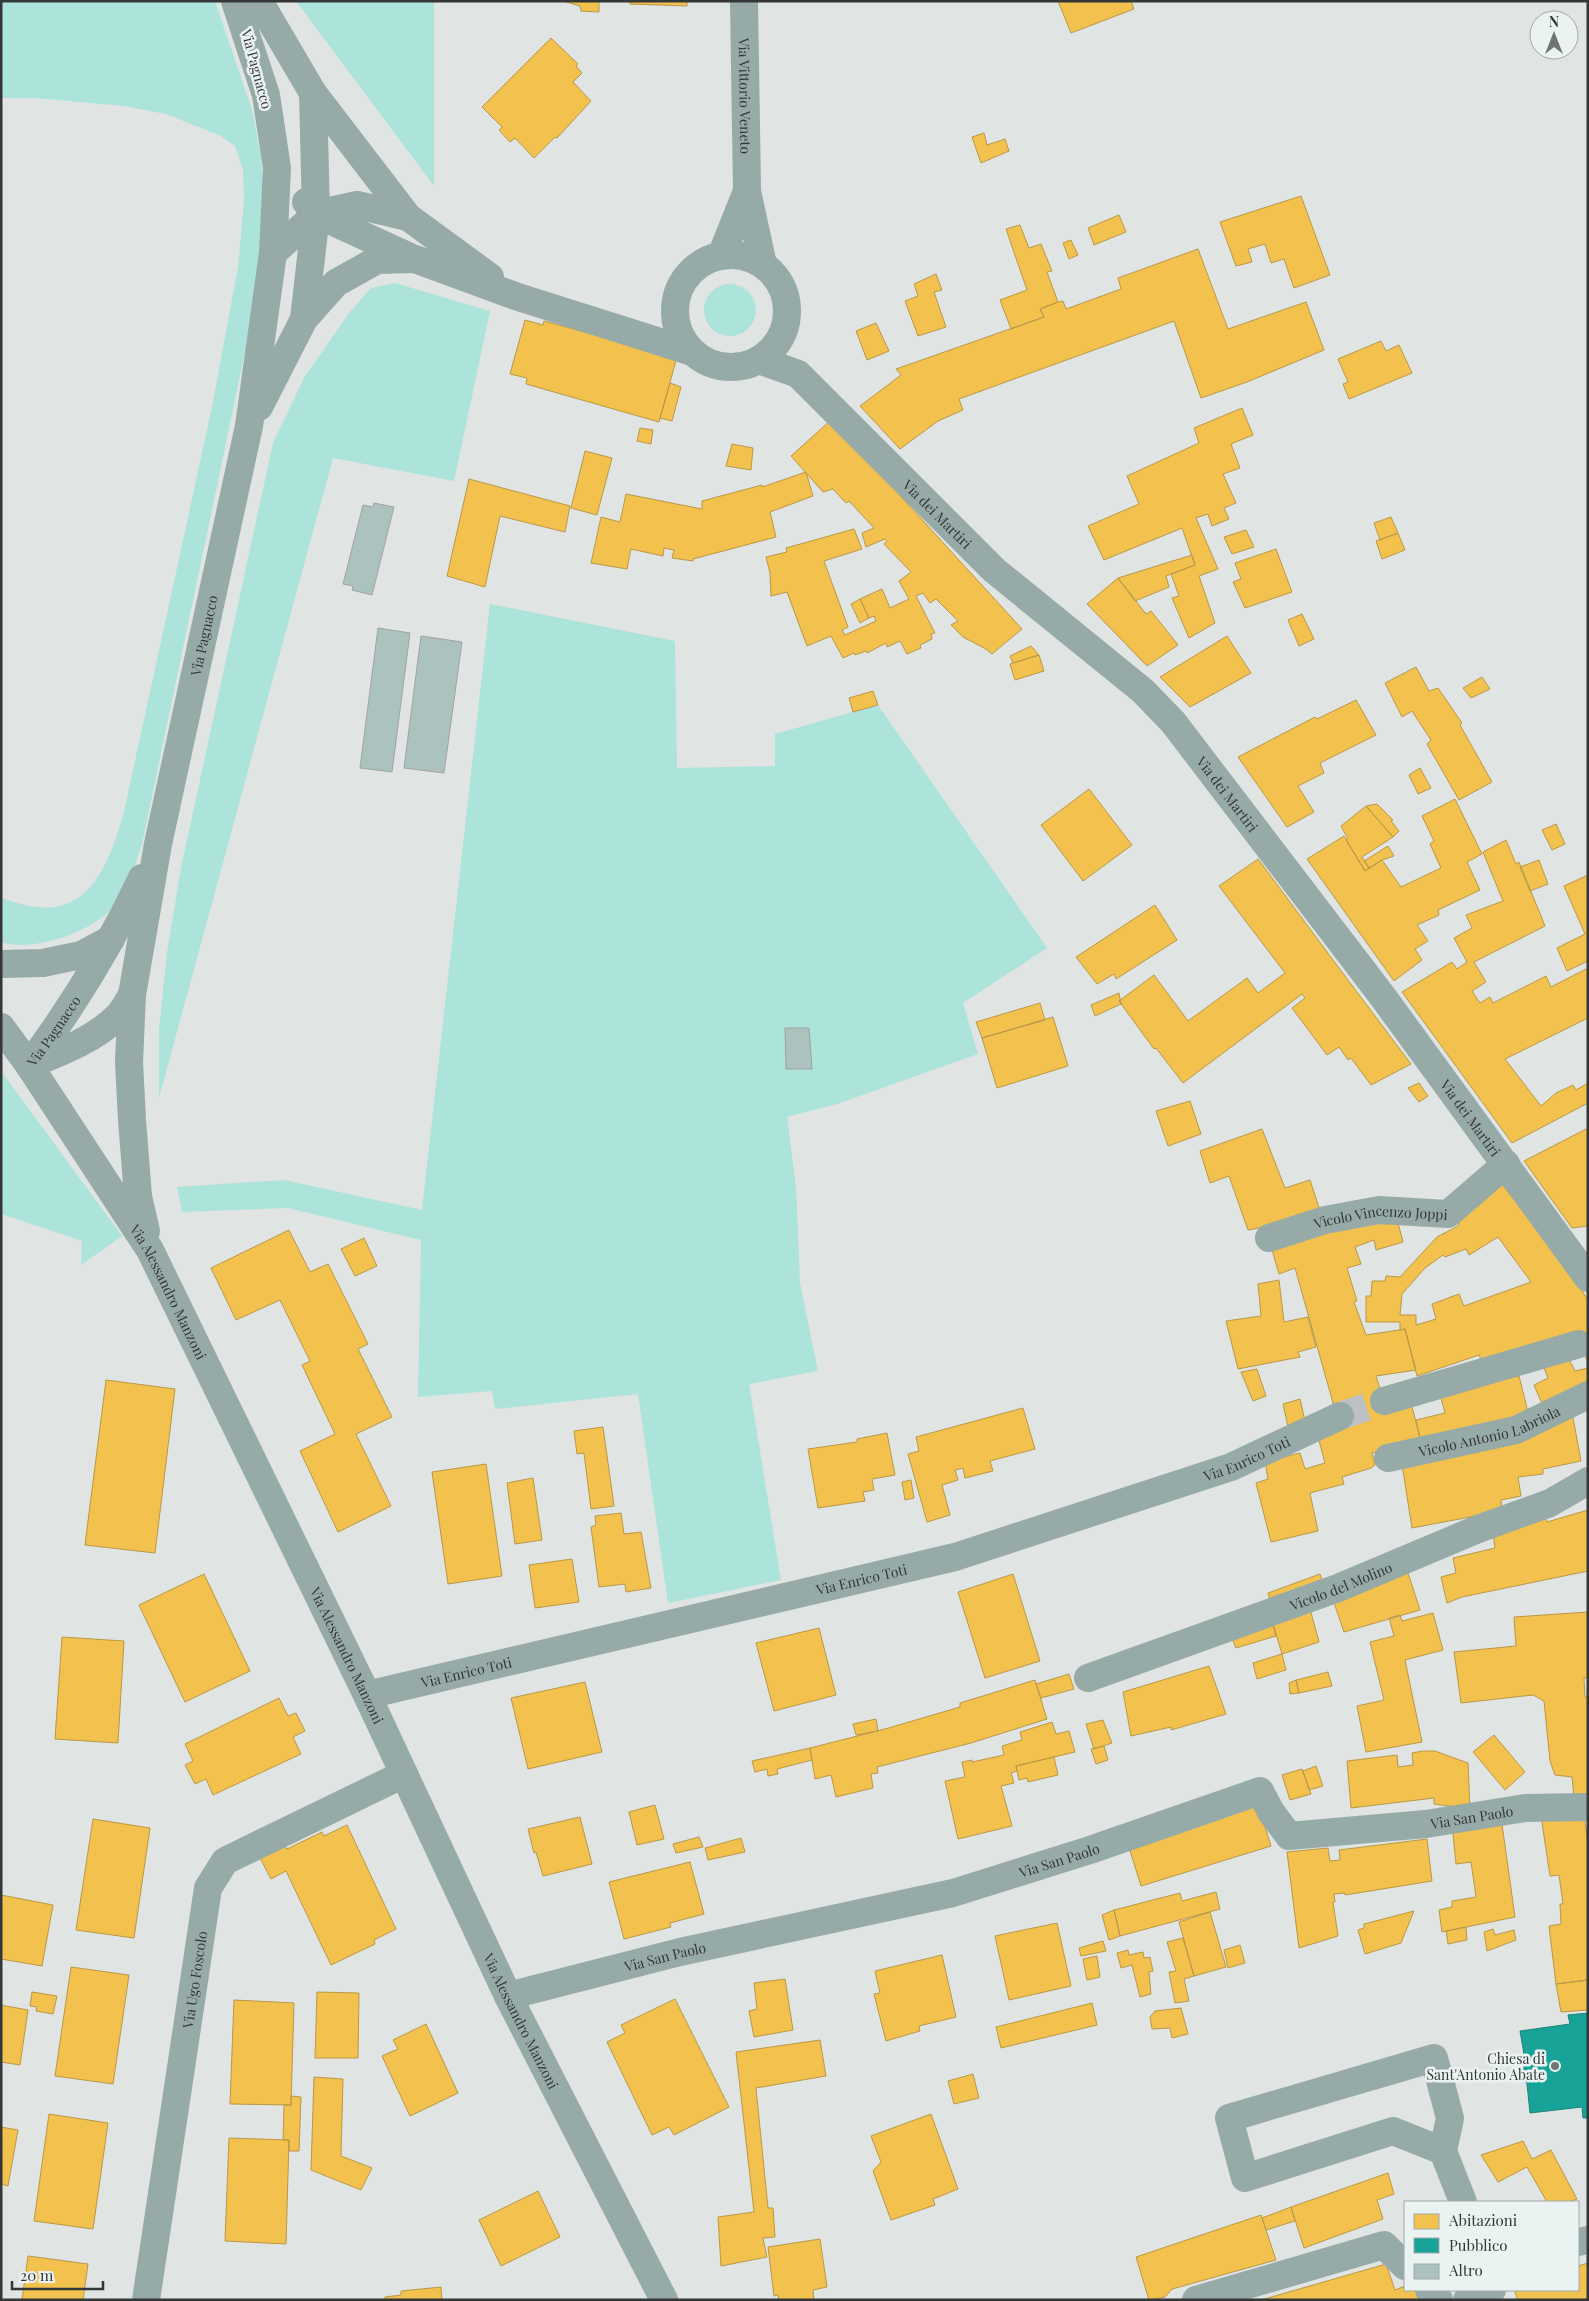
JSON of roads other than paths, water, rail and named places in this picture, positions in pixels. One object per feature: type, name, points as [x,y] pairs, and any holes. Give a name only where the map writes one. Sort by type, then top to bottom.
[{"type":"street","name":"Via Pagnacco","points":[[150,1250],[138,1196],[132,1120],[129,1062],[132,996],[158,844],[249,426],[273,254],[277,168],[266,95],[236,1]]},
{"type":"street","name":"Via Pagnacco","points":[[259,1],[313,93],[408,217],[515,296]]},
{"type":"street","name":"Via Vittorio Veneto","points":[[744,1],[747,192],[763,265]]},
{"type":"street","name":"Via Pagnacco","points":[[304,319],[316,214],[313,93]]},
{"type":"street","name":"Via Pagnacco","points":[[277,168],[316,214],[415,259],[515,296],[692,352]]},
{"type":"street","name":"Via Vittorio Veneto","points":[[720,256],[747,192]]},
{"type":"street","name":"Via Pagnacco","points":[[316,214],[357,205],[408,217]]},
{"type":"street","points":[[273,254],[316,214]]},
{"type":"street","points":[[720,256],[743,256],[763,265],[777,278],[785,295],[787,314],[784,332],[774,348],[760,360],[742,366],[724,367],[707,362],[692,352],[682,340],[674,311],[677,296],[683,282],[693,270],[706,261],[720,256]]},
{"type":"street","name":"Via Pagnacco","points":[[249,426],[304,319],[336,283],[377,260],[415,259]]},
{"type":"street","points":[[620,329],[657,320],[677,296]]},
{"type":"street","name":"Via dei Martiri","points":[[784,332],[798,374]]},
{"type":"street","name":"Via dei Martiri","points":[[760,360],[798,374],[994,570],[1143,691],[1173,722],[1268,843],[1506,1164],[1583,1262]]},
{"type":"street","name":"Via Pagnacco","points":[[29,1065],[62,1020],[111,939],[158,844]]},
{"type":"street","points":[[1,964],[43,964],[81,955],[111,939]]},
{"type":"street","name":"Via Pagnacco","points":[[29,1065],[63,1051],[96,1033],[118,1015],[132,996]]},
{"type":"street","name":"Via Alessandro Manzoni","points":[[1,1027],[29,1065],[150,1250],[367,1695],[508,1996],[664,2300]]},
{"type":"street","name":"Vicolo Vincenzo Joppi","points":[[1269,1238],[1326,1220],[1378,1210],[1448,1214],[1506,1164]]},
{"type":"street","points":[[1384,1401],[1579,1344]]},
{"type":"street","name":"Vicolo Antonio Labriola","points":[[1388,1458],[1516,1430],[1588,1395]]},
{"type":"street","name":"Via Enrico Toti","points":[[367,1695],[955,1558],[1231,1468],[1340,1416]]},
{"type":"street","name":"Vicolo del Molino","points":[[1088,1678],[1338,1588],[1478,1529],[1550,1502],[1588,1481]]},
{"type":"street","name":"Via Ugo Foscolo","points":[[146,2300],[208,1888],[225,1861],[404,1774]]},
{"type":"street","name":"Via San Paolo","points":[[508,1996],[680,1952],[953,1893],[1090,1850],[1260,1791],[1271,1812],[1289,1836],[1426,1824],[1525,1808],[1588,1807]]},
{"type":"street","points":[[1443,2152],[1393,2131],[1245,2178],[1229,2118],[1434,2058],[1450,2118],[1443,2152],[1463,2201]]},
{"type":"street","points":[[1196,2300],[1384,2244],[1404,2265]]},
{"type":"street","points":[[1467,2300],[1490,2291]]},
{"type":"tunnel","points":[[1340,1416],[1384,1401]]},
{"type":"place","name":"Chiesa di Sant'Antonio Abate","points":[[1555,2066]]}]
